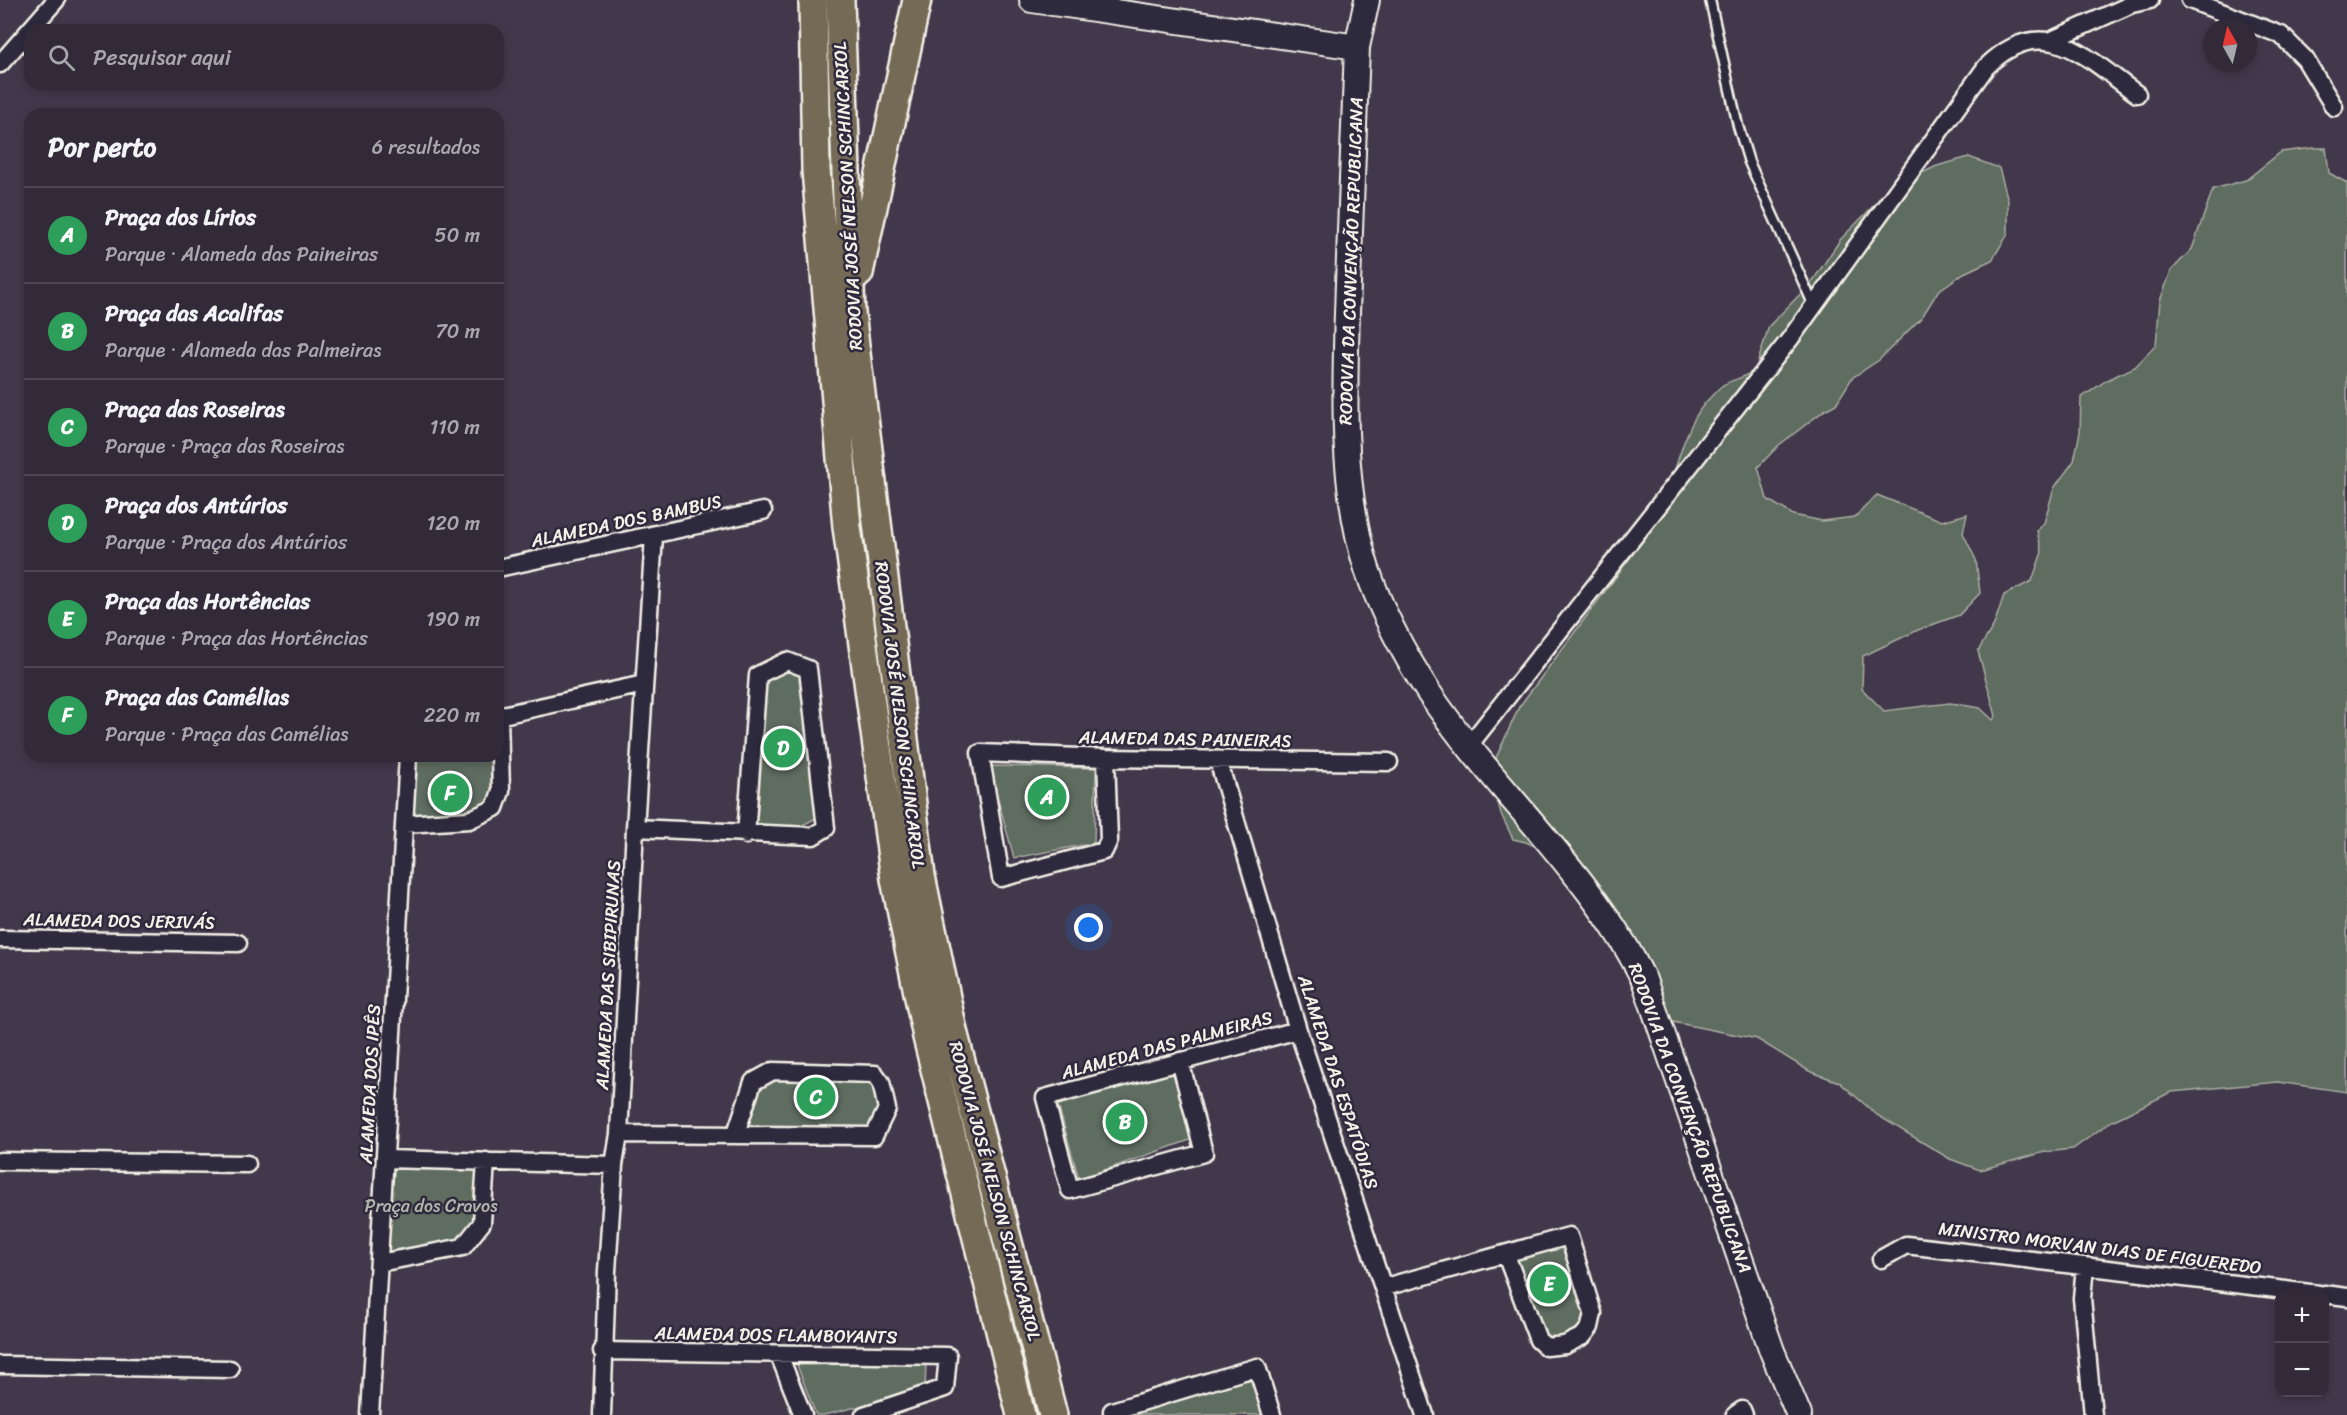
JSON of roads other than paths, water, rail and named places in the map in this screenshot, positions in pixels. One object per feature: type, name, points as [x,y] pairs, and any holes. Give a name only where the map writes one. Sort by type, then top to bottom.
[{"type":"main road","name":"RODOVIA JOSÉ NELSON SCHINCARIOL","points":[[813,0],[816,170],[847,527],[895,879],[927,1037],[1021,1415]]},
{"type":"main road","name":"RODOVIA JOSÉ NELSON SCHINCARIOL","points":[[840,0],[851,313],[921,876],[953,1031],[1053,1415]]},
{"type":"main road","points":[[851,313],[917,0]]},
{"type":"main road","points":[[1032,0],[1357,47]]},
{"type":"main road","name":"RODOVIA DA CONVENÇÃO REPUBLICANA","points":[[1367,0],[1357,47],[1344,394],[1356,514],[1366,567],[1382,610],[1406,654],[1467,748],[1583,886],[1630,952],[1644,980],[1772,1351],[1799,1415]]},
{"type":"street","points":[[35,24],[56,0]]},
{"type":"street","points":[[2052,40],[2132,4],[2150,0]]},
{"type":"street","points":[[2190,0],[2281,35],[2305,60],[2334,106]]},
{"type":"street","points":[[0,64],[24,37]]},
{"type":"street","points":[[1467,748],[1814,306],[1986,67],[2000,53],[2025,41],[2052,40],[2071,46],[2137,94]]},
{"type":"street","name":"ALAMEDA DOS BAMBUS","points":[[504,567],[763,511]]},
{"type":"street","name":"ALAMEDA DAS SIBIPIRUNAS","points":[[602,1415],[602,1351],[614,1165],[619,1134],[635,828],[654,536]]},
{"type":"street","points":[[635,828],[746,835],[813,836],[826,828],[808,669],[787,661],[758,675],[746,835]]},
{"type":"street","points":[[504,715],[644,684]]},
{"type":"street","name":"ALAMEDA DAS PAINEIRAS","points":[[1106,758],[1109,840],[1104,851],[1001,878],[980,753],[1106,758],[1389,762]]},
{"type":"street","name":"ALAMEDA DAS ESPATÓDIAS","points":[[1218,760],[1298,1030],[1385,1287],[1425,1415]]},
{"type":"street","name":"ALAMEDA DOS IPÊS","points":[[370,1415],[408,762]]},
{"type":"street","points":[[404,824],[469,820],[495,808],[501,791],[500,762]]},
{"type":"street","name":"ALAMEDA DOS JERIVÁS","points":[[0,939],[238,943]]},
{"type":"street","name":"ALAMEDA DAS PALMEIRAS","points":[[1180,1061],[1204,1153],[1070,1190],[1045,1098],[1180,1061],[1298,1030]]},
{"type":"street","points":[[619,1134],[736,1133],[874,1136],[883,1123],[887,1110],[881,1082],[875,1074],[772,1071],[753,1082],[736,1133]]},
{"type":"street","points":[[385,1159],[614,1165]]},
{"type":"street","points":[[0,1161],[247,1164]]},
{"type":"street","points":[[379,1263],[464,1247],[482,1223],[486,1161]]},
{"type":"street","points":[[1385,1287],[1569,1236],[1593,1313],[1590,1327],[1584,1336],[1565,1345],[1546,1347],[1538,1340],[1506,1254]]},
{"type":"street","name":"MINISTRO MORVAN DIAS DE FIGUEREDO","points":[[1881,1259],[1906,1245],[2284,1289]]},
{"type":"street","points":[[2085,1266],[2082,1298],[2093,1415]]},
{"type":"street","points":[[2329,1295],[2347,1297]]},
{"type":"street","name":"ALAMEDA DOS FLAMBOYANTS","points":[[602,1351],[948,1356],[945,1388],[864,1415]]},
{"type":"street","points":[[779,1355],[803,1415]]},
{"type":"street","points":[[0,1365],[230,1369]]},
{"type":"street","points":[[1113,1415],[1112,1411],[1257,1367],[1272,1415]]},
{"type":"lane","points":[[1710,0],[1749,162],[1814,306]]},
{"type":"place","name":"Praça dos Antúrios","points":[[783,748]]},
{"type":"place","name":"Praça das Camélias","points":[[450,793]]},
{"type":"place","name":"Praça dos Lírios","points":[[1047,797]]},
{"type":"place","name":"Praça das Roseiras","points":[[816,1097]]},
{"type":"place","name":"Praça das Acalifas","points":[[1125,1122]]},
{"type":"place","name":"Praça das Hortências","points":[[1549,1284]]},
{"type":"park label","name":"Praça dos Cravos","points":[[431,1206]]}]
